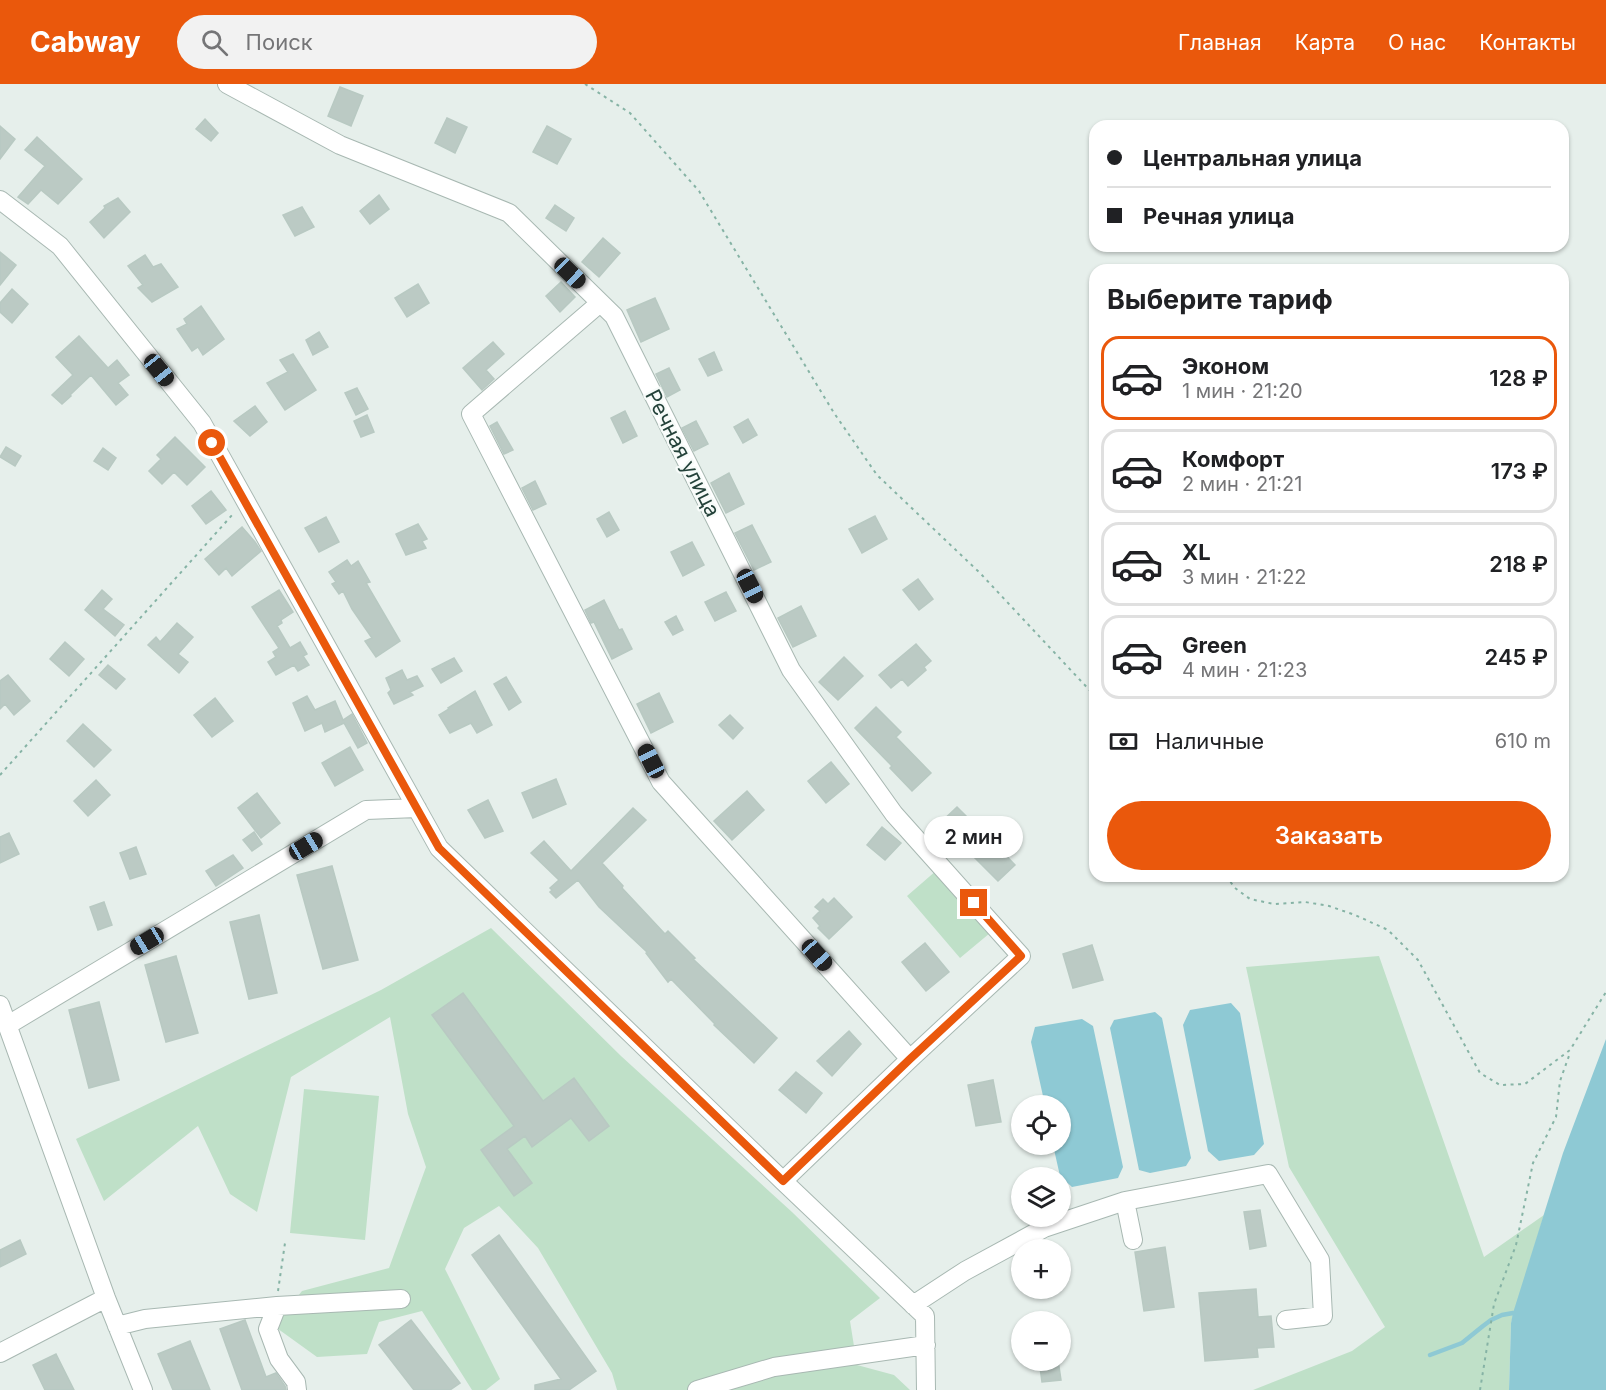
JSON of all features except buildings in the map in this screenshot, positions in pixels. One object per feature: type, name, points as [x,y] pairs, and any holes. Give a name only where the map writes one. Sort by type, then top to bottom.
[{"type":"street","name":"Речная улица","points":[[227,84],[340,145],[509,213],[614,316],[791,670],[894,814],[1021,956],[910,1059]]},
{"type":"street","points":[[0,200],[60,246],[202,423],[439,848],[925,1316],[926,1390]]},
{"type":"street","points":[[600,303],[471,414],[661,782],[910,1059],[783,1181]]},
{"type":"street","points":[[8,1025],[366,810],[417,808]]},
{"type":"street","points":[[0,1005],[106,1298],[143,1390]]},
{"type":"street","points":[[913,1305],[965,1271],[1044,1228],[1125,1201],[1268,1174],[1320,1260],[1323,1316],[1286,1320]]},
{"type":"street","points":[[1125,1201],[1133,1240]]},
{"type":"street","points":[[0,1353],[106,1298]]},
{"type":"street","points":[[117,1326],[145,1319],[278,1306],[401,1299]]},
{"type":"street","points":[[278,1306],[268,1329],[279,1359],[296,1382],[297,1390]]},
{"type":"street","points":[[697,1390],[774,1367],[926,1345]]},
{"type":"path","points":[[585,84],[630,113],[699,191],[834,412],[877,475],[980,573],[1089,690]]},
{"type":"path","points":[[0,775],[245,501]]},
{"type":"path","points":[[1230,882],[1250,899],[1274,904],[1305,902],[1329,906],[1388,930],[1418,960],[1480,1073],[1500,1085],[1525,1084],[1570,1050]]},
{"type":"path","points":[[1480,1390],[1494,1304],[1515,1245],[1533,1163],[1556,1117],[1560,1080],[1570,1050],[1606,992]]},
{"type":"path","points":[[278,1306],[279,1278],[285,1243]]},
{"type":"green space","points":[[937,870],[990,933],[960,958],[907,896]]},
{"type":"green space","points":[[491,928],[621,1056],[792,1212],[880,1298],[850,1321],[857,1365],[894,1375],[910,1390],[617,1390],[612,1373],[538,1248],[499,1206],[464,1228],[445,1269],[500,1379],[486,1390],[472,1390],[422,1311],[379,1322],[367,1354],[317,1357],[274,1326],[302,1291],[389,1268],[426,1167],[408,1114],[390,1017],[291,1077],[257,1212],[230,1194],[198,1126],[104,1201],[76,1139],[381,990]]},
{"type":"green space","points":[[1379,956],[1484,1257],[1544,1215],[1511,1323],[1509,1390],[1253,1390],[1352,1351],[1385,1327],[1289,1167],[1246,967]]},
{"type":"green space","points":[[304,1089],[379,1096],[365,1240],[290,1233]]},
{"type":"water","points":[[1231,1003],[1240,1013],[1264,1144],[1254,1155],[1219,1161],[1208,1151],[1183,1025],[1190,1010]]},
{"type":"water","points":[[1155,1012],[1162,1018],[1191,1158],[1186,1166],[1150,1173],[1139,1170],[1110,1028],[1114,1020]]},
{"type":"water","points":[[1082,1019],[1093,1026],[1123,1167],[1118,1178],[1072,1187],[1071,1167],[1058,1167],[1055,1155],[1071,1155],[1071,1095],[1043,1095],[1031,1042],[1035,1027]]},
{"type":"water","points":[[1606,1039],[1606,1390],[1509,1390],[1513,1313],[1563,1153]]},
{"type":"waterway","points":[[1430,1355],[1462,1343],[1491,1320],[1513,1313]]},
{"type":"route","points":[[212,443],[439,848],[783,1181],[1021,956],[974,903]]}]
